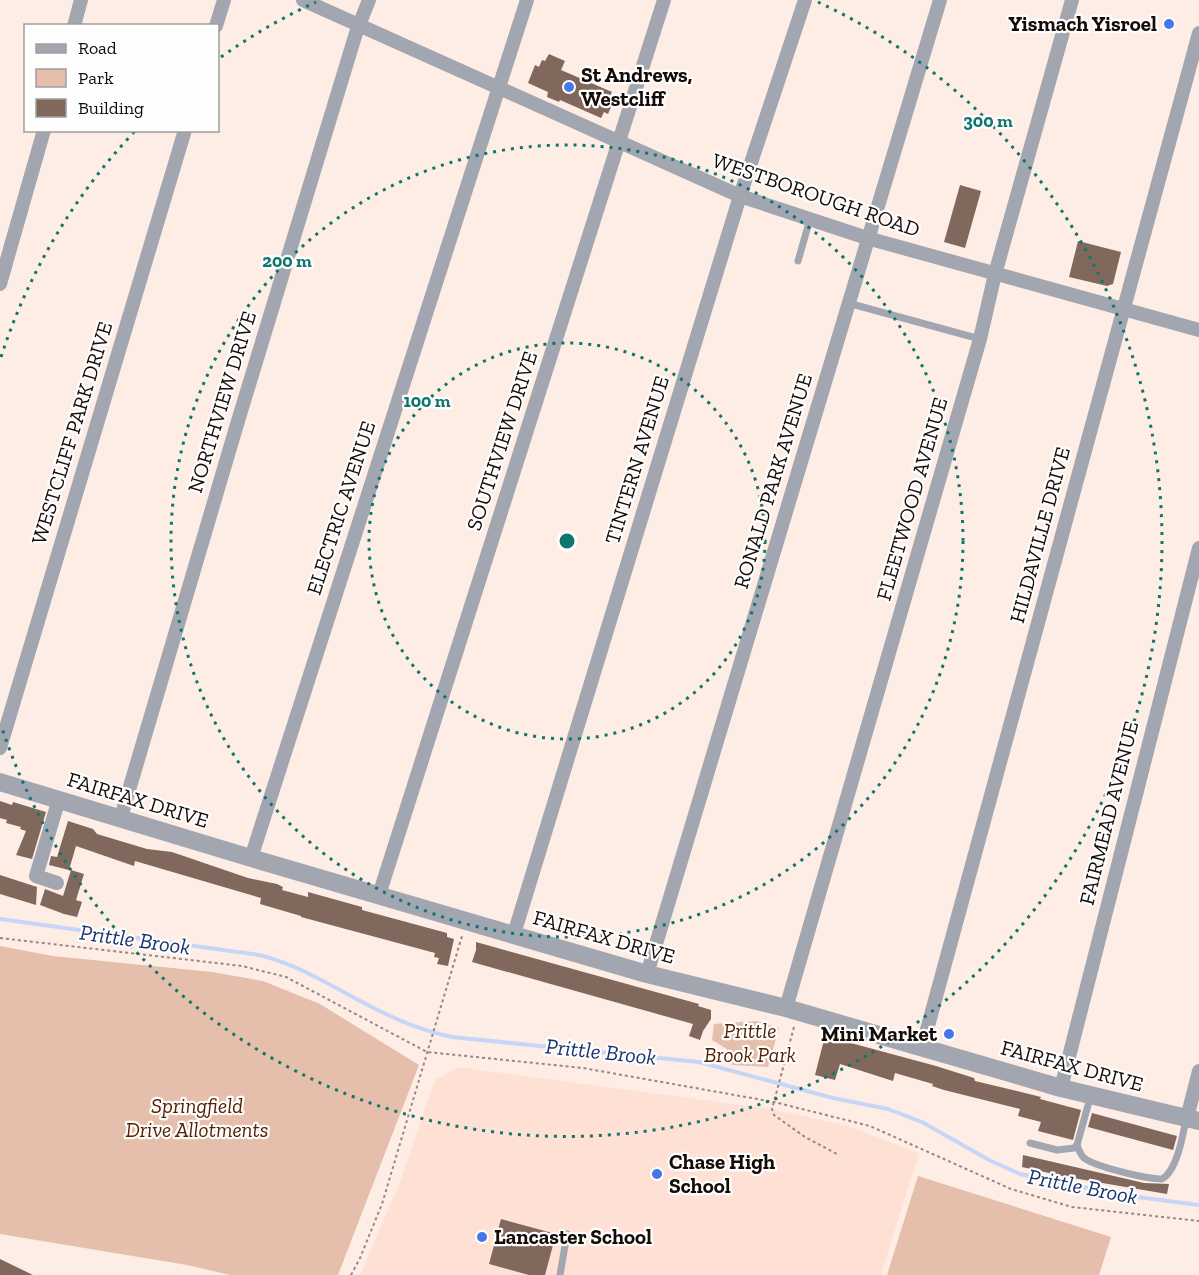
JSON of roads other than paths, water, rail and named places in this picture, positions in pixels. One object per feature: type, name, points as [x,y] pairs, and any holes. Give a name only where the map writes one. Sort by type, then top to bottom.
[{"type":"street","points":[[75,24],[81,0]]},
{"type":"street","points":[[217,24],[224,0]]},
{"type":"street","name":"WESTBOROUGH ROAD","points":[[303,0],[740,196],[867,238],[1199,330]]},
{"type":"street","name":"NORTHVIEW DRIVE","points":[[121,817],[358,25],[369,0]]},
{"type":"street","name":"ELECTRIC AVENUE","points":[[251,858],[527,0]]},
{"type":"street","name":"SOUTHVIEW DRIVE","points":[[379,895],[664,0]]},
{"type":"street","name":"TINTERN AVENUE","points":[[514,934],[740,196],[805,0]]},
{"type":"street","name":"RONALD PARK AVENUE","points":[[647,974],[940,0]]},
{"type":"street","name":"FLEETWOOD AVENUE","points":[[786,1008],[980,339],[995,274],[1072,0]]},
{"type":"street","name":"HILDAVILLE DRIVE","points":[[922,1048],[1199,33]]},
{"type":"street","points":[[0,284],[43,132]]},
{"type":"street","name":"WESTCLIFF PARK DRIVE","points":[[0,748],[184,132]]},
{"type":"street","name":"FAIRMEAD AVENUE","points":[[1060,1088],[1199,548]]},
{"type":"street","name":"FAIRFAX DRIVE","points":[[0,782],[647,974],[786,1008],[1060,1088],[1193,1120]]},
{"type":"street","points":[[57,883],[36,876],[59,799]]},
{"type":"street","points":[[1193,1120],[1199,1071]]},
{"type":"lane","points":[[798,261],[810,219]]},
{"type":"lane","points":[[848,303],[980,339]]},
{"type":"lane","points":[[1091,1095],[1077,1145],[1085,1158],[1097,1164],[1162,1179],[1168,1176],[1193,1120]]},
{"type":"lane","points":[[1030,1143],[1063,1150],[1074,1148],[1077,1145]]},
{"type":"lane","points":[[560,1275],[567,1234]]},
{"type":"waterway","name":"Prittle Brook","points":[[0,919],[259,955],[308,973],[402,1021],[443,1035],[699,1062],[833,1098],[888,1109],[922,1122],[989,1160],[1020,1174],[1122,1195],[1199,1205]]},
{"type":"place","name":"Yismach Yisroel","points":[[1169,24]]},
{"type":"place","name":"St Andrews, Westcliff","points":[[569,87]]},
{"type":"place","name":"Mini Market","points":[[949,1034]]},
{"type":"place","name":"Chase High School","points":[[657,1174]]},
{"type":"place","name":"Lancaster School","points":[[482,1237]]},
{"type":"park label","name":"Prittle Brook Park","points":[[750,1043]]},
{"type":"park label","name":"Springfield Drive Allotments","points":[[197,1118]]}]
